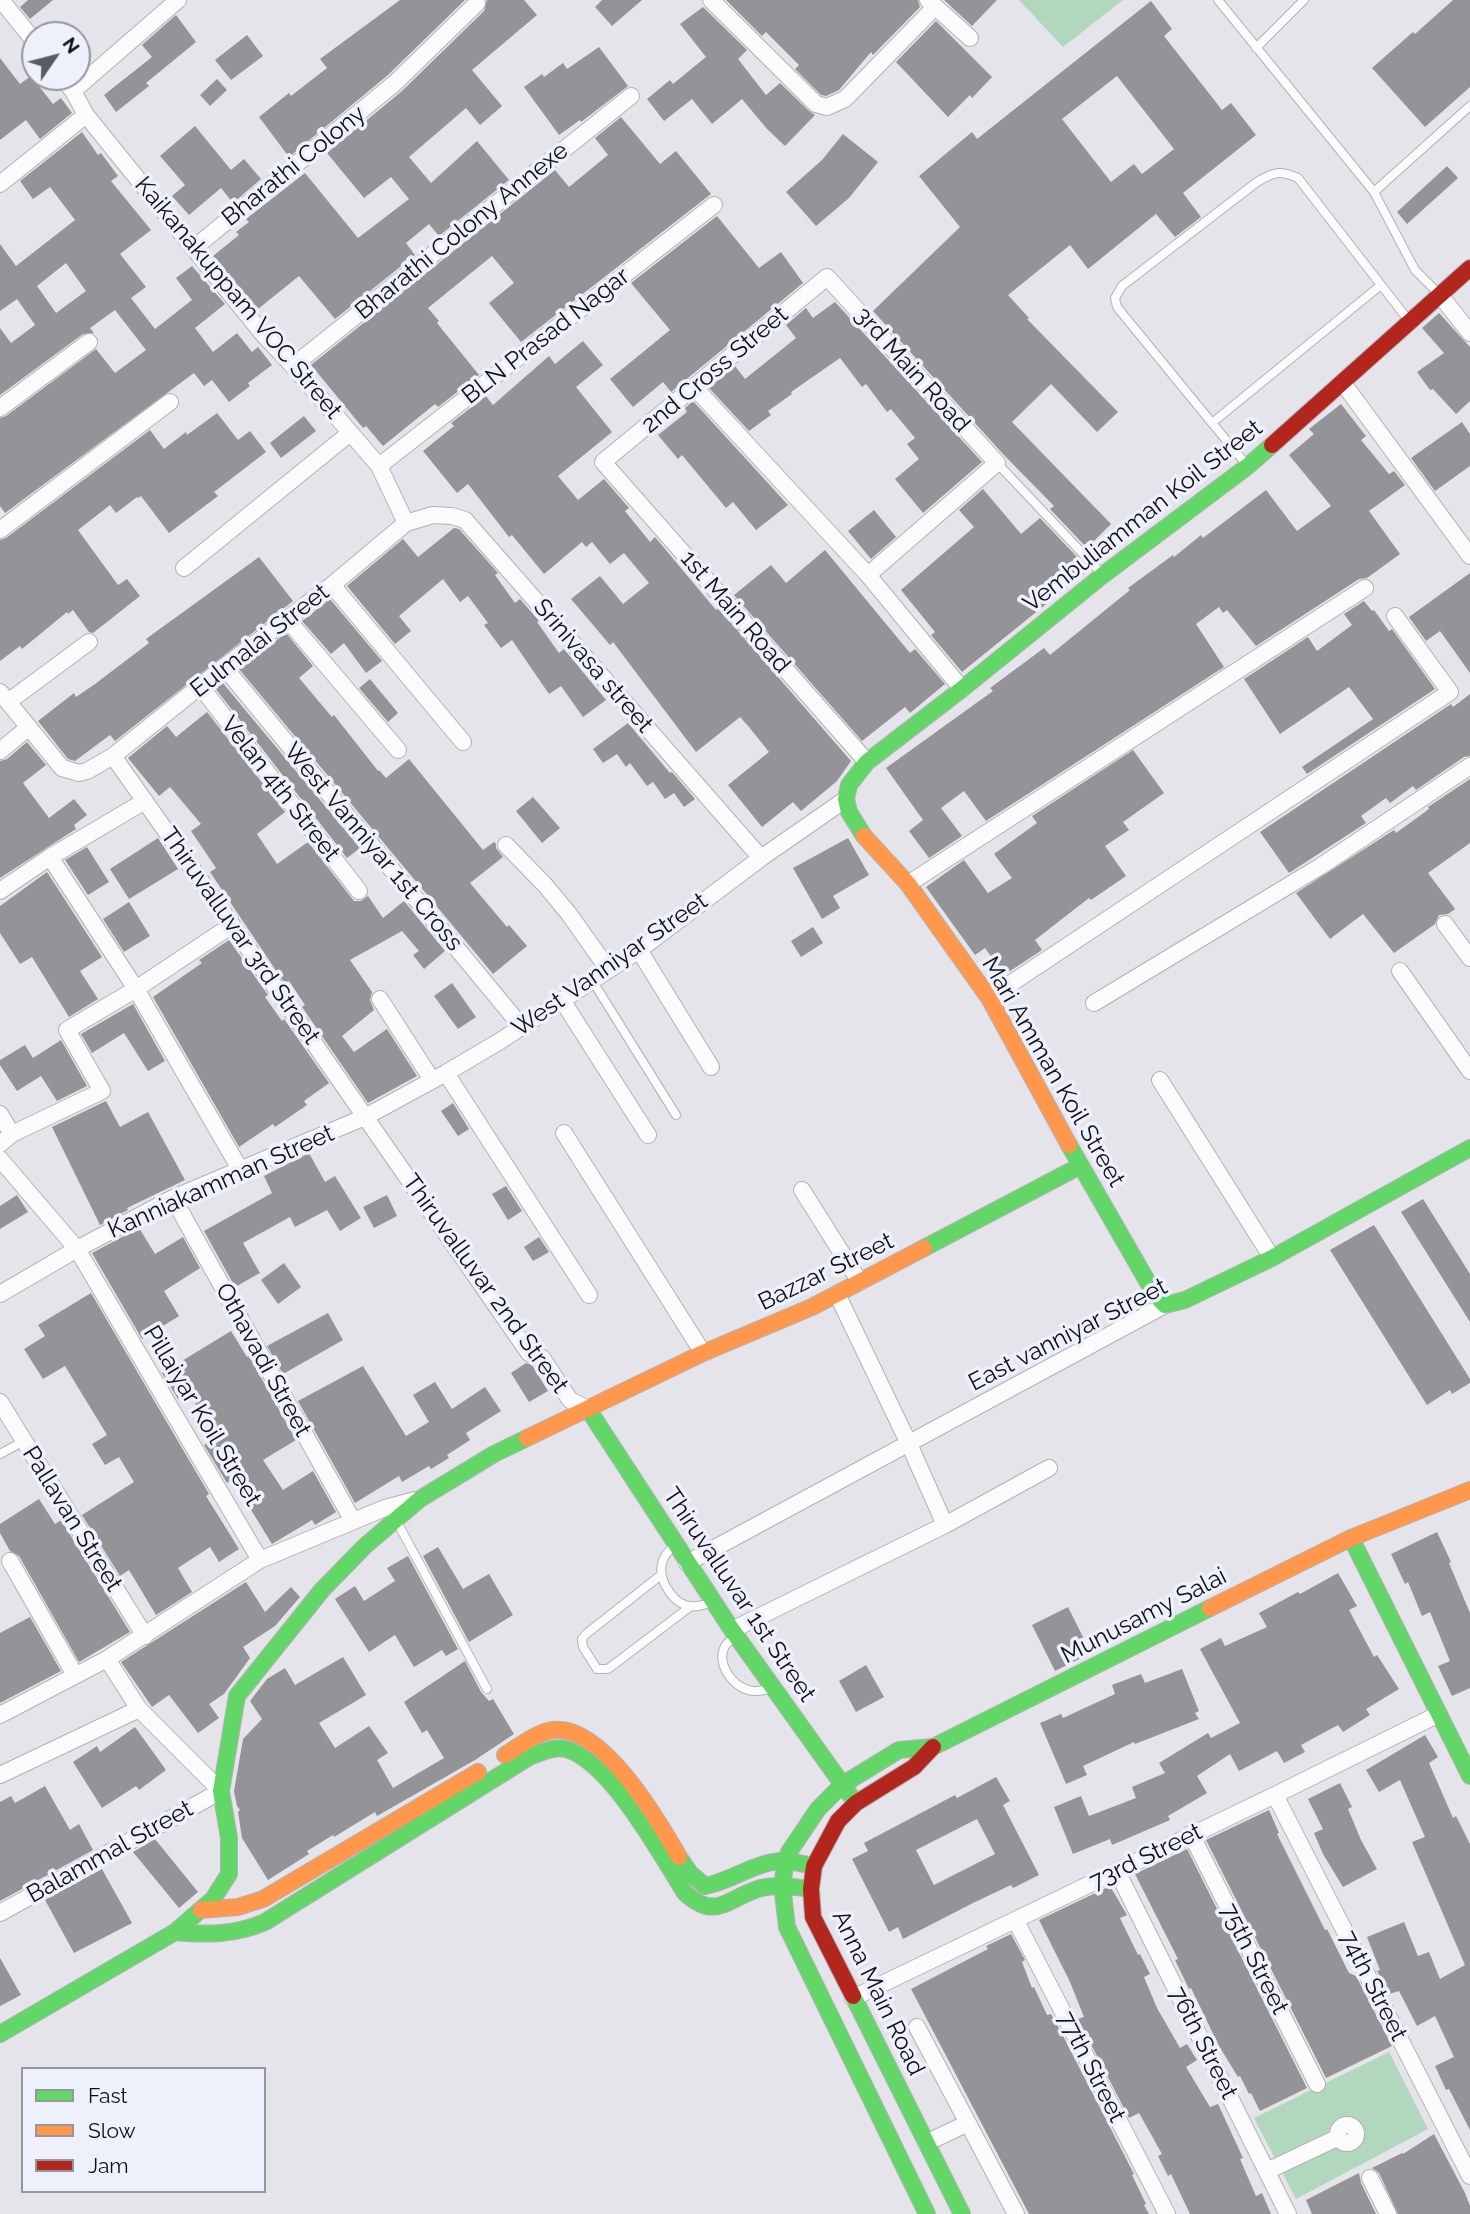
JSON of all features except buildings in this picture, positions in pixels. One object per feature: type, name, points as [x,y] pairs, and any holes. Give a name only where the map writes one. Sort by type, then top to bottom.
[{"type":"street","points":[[1,0],[21,25]]},
{"type":"street","points":[[91,75],[178,0]]},
{"type":"street","points":[[711,0],[816,104],[827,107],[845,99],[932,3],[970,38]]},
{"type":"street","name":"Bharathi Colony","points":[[194,248],[395,83],[477,3]]},
{"type":"street","name":"Kaikanakuppam VOC Street","points":[[74,91],[86,115],[262,333],[379,466],[406,523]]},
{"type":"street","name":"Bharathi Colony Annexe","points":[[293,366],[631,96]]},
{"type":"street","points":[[0,184],[86,115]]},
{"type":"street","name":"BLN Prasad Nagar","points":[[379,466],[714,205]]},
{"type":"street","name":"Vembuliamman Koil Street","points":[[846,799],[849,785],[867,762],[1103,575],[1248,466],[1470,268]]},
{"type":"street","name":"2nd Cross Street","points":[[603,462],[827,277]]},
{"type":"street","name":"3rd Main Road","points":[[827,277],[997,463]]},
{"type":"street","points":[[1440,295],[1470,333]]},
{"type":"street","points":[[0,408],[89,342]]},
{"type":"street","points":[[1343,383],[1470,556]]},
{"type":"street","points":[[695,388],[868,575],[962,689]]},
{"type":"street","points":[[0,530],[170,402]]},
{"type":"street","points":[[184,568],[351,433]]},
{"type":"street","name":"1st Main Road","points":[[603,462],[867,762]]},
{"type":"street","points":[[868,575],[997,463]]},
{"type":"street","name":"Srinivasa street","points":[[406,523],[433,515],[465,520],[761,858]]},
{"type":"street","name":"Eulmalai Street","points":[[29,727],[62,768],[71,772],[87,771],[113,756],[406,523]]},
{"type":"street","points":[[332,584],[463,742]]},
{"type":"street","points":[[908,884],[1365,587]]},
{"type":"street","points":[[989,998],[1450,692],[1395,616]]},
{"type":"street","points":[[287,619],[398,750]]},
{"type":"street","points":[[0,751],[29,727],[4,697],[89,642]]},
{"type":"street","name":"West Vanniyar 1st Cross","points":[[224,667],[521,1026]]},
{"type":"street","name":"Velan 4th Street","points":[[201,687],[359,891]]},
{"type":"street","name":"Thiruvalluvar 3rd Street","points":[[113,756],[365,1117]]},
{"type":"street","points":[[1094,1003],[1321,866],[1470,766]]},
{"type":"street","name":"West Vanniyar Street","points":[[365,1117],[439,1077],[639,950],[761,858],[846,799]]},
{"type":"street","name":"Mari Amman Koil Street","points":[[846,799],[849,812],[859,831],[908,884],[989,998],[1080,1166],[1154,1293],[1165,1305]]},
{"type":"street","points":[[0,891],[50,857],[145,801]]},
{"type":"street","points":[[506,845],[569,914],[608,969]]},
{"type":"street","points":[[50,857],[136,989],[241,1171]]},
{"type":"street","points":[[1446,924],[1470,958]]},
{"type":"street","points":[[0,1114],[6,1139],[102,1091],[67,1030],[136,989],[232,925]]},
{"type":"street","points":[[639,950],[711,1067]]},
{"type":"street","points":[[1400,971],[1470,1071]]},
{"type":"street","points":[[380,999],[439,1077],[589,1295]]},
{"type":"street","points":[[562,1000],[648,1135]]},
{"type":"street","points":[[1160,1080],[1272,1258]]},
{"type":"street","name":"Kanniakamman Street","points":[[0,1294],[77,1249],[173,1199],[365,1117]]},
{"type":"street","name":"Thiruvalluvar 2nd Street","points":[[365,1117],[529,1353],[542,1358],[570,1400],[588,1409]]},
{"type":"street","points":[[565,1133],[703,1353]]},
{"type":"street","name":"East vanniyar Street","points":[[687,1563],[1165,1305],[1185,1300],[1272,1258],[1470,1148]]},
{"type":"street","name":"Pillaiyar Koil Street","points":[[0,1159],[77,1249],[260,1560]]},
{"type":"street","name":"Bazzar Street","points":[[588,1409],[703,1353],[813,1307],[1080,1166]]},
{"type":"street","points":[[802,1190],[860,1282]]},
{"type":"street","name":"Othavadi Street","points":[[173,1199],[353,1521]]},
{"type":"street","points":[[838,1294],[945,1525]]},
{"type":"street","name":"Pallavan Street","points":[[0,1402],[145,1636]]},
{"type":"street","points":[[0,2034],[175,1933],[214,1899],[229,1874],[229,1838],[221,1791],[237,1696],[322,1590],[365,1546],[421,1499],[494,1454],[588,1409]]},
{"type":"street","name":"Thiruvalluvar 1st Street","points":[[588,1409],[734,1633],[856,1803]]},
{"type":"street","points":[[734,1633],[945,1525],[1049,1468]]},
{"type":"street","name":"Munusamy Salai","points":[[842,1785],[899,1750],[933,1747],[1350,1538],[1470,1490]]},
{"type":"street","points":[[0,1715],[107,1659],[260,1560],[385,1508],[421,1499]]},
{"type":"street","points":[[1350,1538],[1470,1776]]},
{"type":"street","points":[[10,1561],[75,1675]]},
{"type":"street","points":[[107,1659],[139,1709],[221,1791]]},
{"type":"street","points":[[0,1775],[139,1709]]},
{"type":"street","name":"73rd Street","points":[[853,1998],[1439,1714]]},
{"type":"street","points":[[201,1910],[238,1908],[263,1899],[540,1735],[560,1729],[588,1739],[621,1773],[699,1883],[705,1886],[719,1884],[774,1862],[786,1861],[814,1866]]},
{"type":"street","name":"Anna Main Road","points":[[933,1747],[914,1767],[856,1803],[838,1821],[814,1866],[811,1889],[814,1917],[962,2214]]},
{"type":"street","points":[[175,1933],[224,1935],[265,1922],[529,1757],[555,1748],[580,1755],[600,1773],[632,1812],[685,1894],[695,1904],[703,1908],[718,1906],[764,1887],[782,1885],[811,1889]]},
{"type":"street","points":[[842,1785],[818,1809],[789,1852],[782,1885],[788,1927],[927,2214]]},
{"type":"street","name":"Balammal Street","points":[[0,1913],[221,1791]]},
{"type":"street","name":"74th Street","points":[[1275,1795],[1470,2176]]},
{"type":"street","name":"75th Street","points":[[1191,1834],[1317,2084]]},
{"type":"street","name":"76th Street","points":[[1117,1871],[1288,2214]]},
{"type":"street","name":"77th Street","points":[[1016,1921],[1167,2214]]},
{"type":"street","points":[[917,2026],[1016,2214]]},
{"type":"street","points":[[926,2143],[968,2123]]},
{"type":"street","points":[[1267,2171],[1339,2137]]},
{"type":"street","points":[[1370,2178],[1388,2214]]},
{"type":"lane","points":[[1218,0],[1374,192],[1415,270],[1440,295]]},
{"type":"lane","points":[[1256,48],[1304,0]]},
{"type":"lane","points":[[1374,192],[1470,106]]},
{"type":"lane","points":[[1248,466],[1117,307],[1115,298],[1122,286],[1257,182],[1282,172],[1298,178],[1409,321]]},
{"type":"lane","points":[[1212,423],[1381,285]]},
{"type":"lane","points":[[997,463],[1103,575]]},
{"type":"lane","points":[[592,980],[676,1115]]},
{"type":"lane","points":[[0,1454],[24,1441]]},
{"type":"lane","points":[[396,1520],[487,1689]]},
{"type":"lane","points":[[675,1545],[666,1554],[661,1575],[675,1598],[691,1606],[713,1602]]},
{"type":"lane","points":[[661,1575],[582,1639],[583,1647],[597,1669],[608,1669],[691,1606]]},
{"type":"lane","points":[[734,1633],[724,1646],[722,1655],[723,1665],[728,1673],[736,1683],[751,1692],[774,1688]]},
{"type":"green space","points":[[1019,0],[1123,0],[1063,47]]},
{"type":"green space","points":[[1389,2052],[1428,2129],[1296,2199],[1254,2118]]},
{"type":"traffic: fast","points":[[864,836],[849,812],[846,799],[849,785],[867,762],[1272,445]]},
{"type":"traffic: fast","points":[[1069,1145],[1154,1293],[1165,1305],[1185,1300],[1272,1258],[1470,1148]]},
{"type":"traffic: fast","points":[[924,1248],[1080,1166]]},
{"type":"traffic: fast","points":[[588,1409],[732,1630],[850,1795]]},
{"type":"traffic: fast","points":[[0,2034],[175,1932],[213,1899],[229,1874],[229,1838],[221,1791],[237,1696],[322,1590],[365,1546],[420,1499],[494,1454],[527,1438]]},
{"type":"traffic: fast","points":[[1351,1538],[1470,1776]]},
{"type":"traffic: fast","points":[[927,2214],[787,1927],[782,1885],[789,1852],[818,1809],[842,1785],[899,1750],[933,1747],[1210,1608]]},
{"type":"traffic: fast","points":[[175,1932],[221,1933],[265,1922],[529,1757],[557,1748],[583,1757],[600,1771],[633,1811],[685,1893],[696,1901],[714,1907],[761,1888],[786,1886],[811,1889]]},
{"type":"traffic: fast","points":[[679,1857],[690,1873],[705,1886],[770,1862],[784,1861],[814,1866]]},
{"type":"traffic: fast","points":[[853,1996],[962,2214]]},
{"type":"traffic: slow","points":[[864,836],[908,884],[989,998],[1069,1145]]},
{"type":"traffic: slow","points":[[527,1438],[703,1353],[812,1307],[924,1248]]},
{"type":"traffic: slow","points":[[1210,1608],[1351,1538],[1470,1490]]},
{"type":"traffic: slow","points":[[505,1755],[534,1737],[553,1730],[572,1732],[590,1742],[626,1777],[679,1857]]},
{"type":"traffic: slow","points":[[201,1910],[238,1907],[263,1899],[478,1772]]},
{"type":"traffic: jam","points":[[1272,445],[1470,268]]},
{"type":"traffic: jam","points":[[853,1996],[813,1917],[811,1889],[814,1866],[838,1821],[856,1803],[914,1767],[933,1747]]}]
